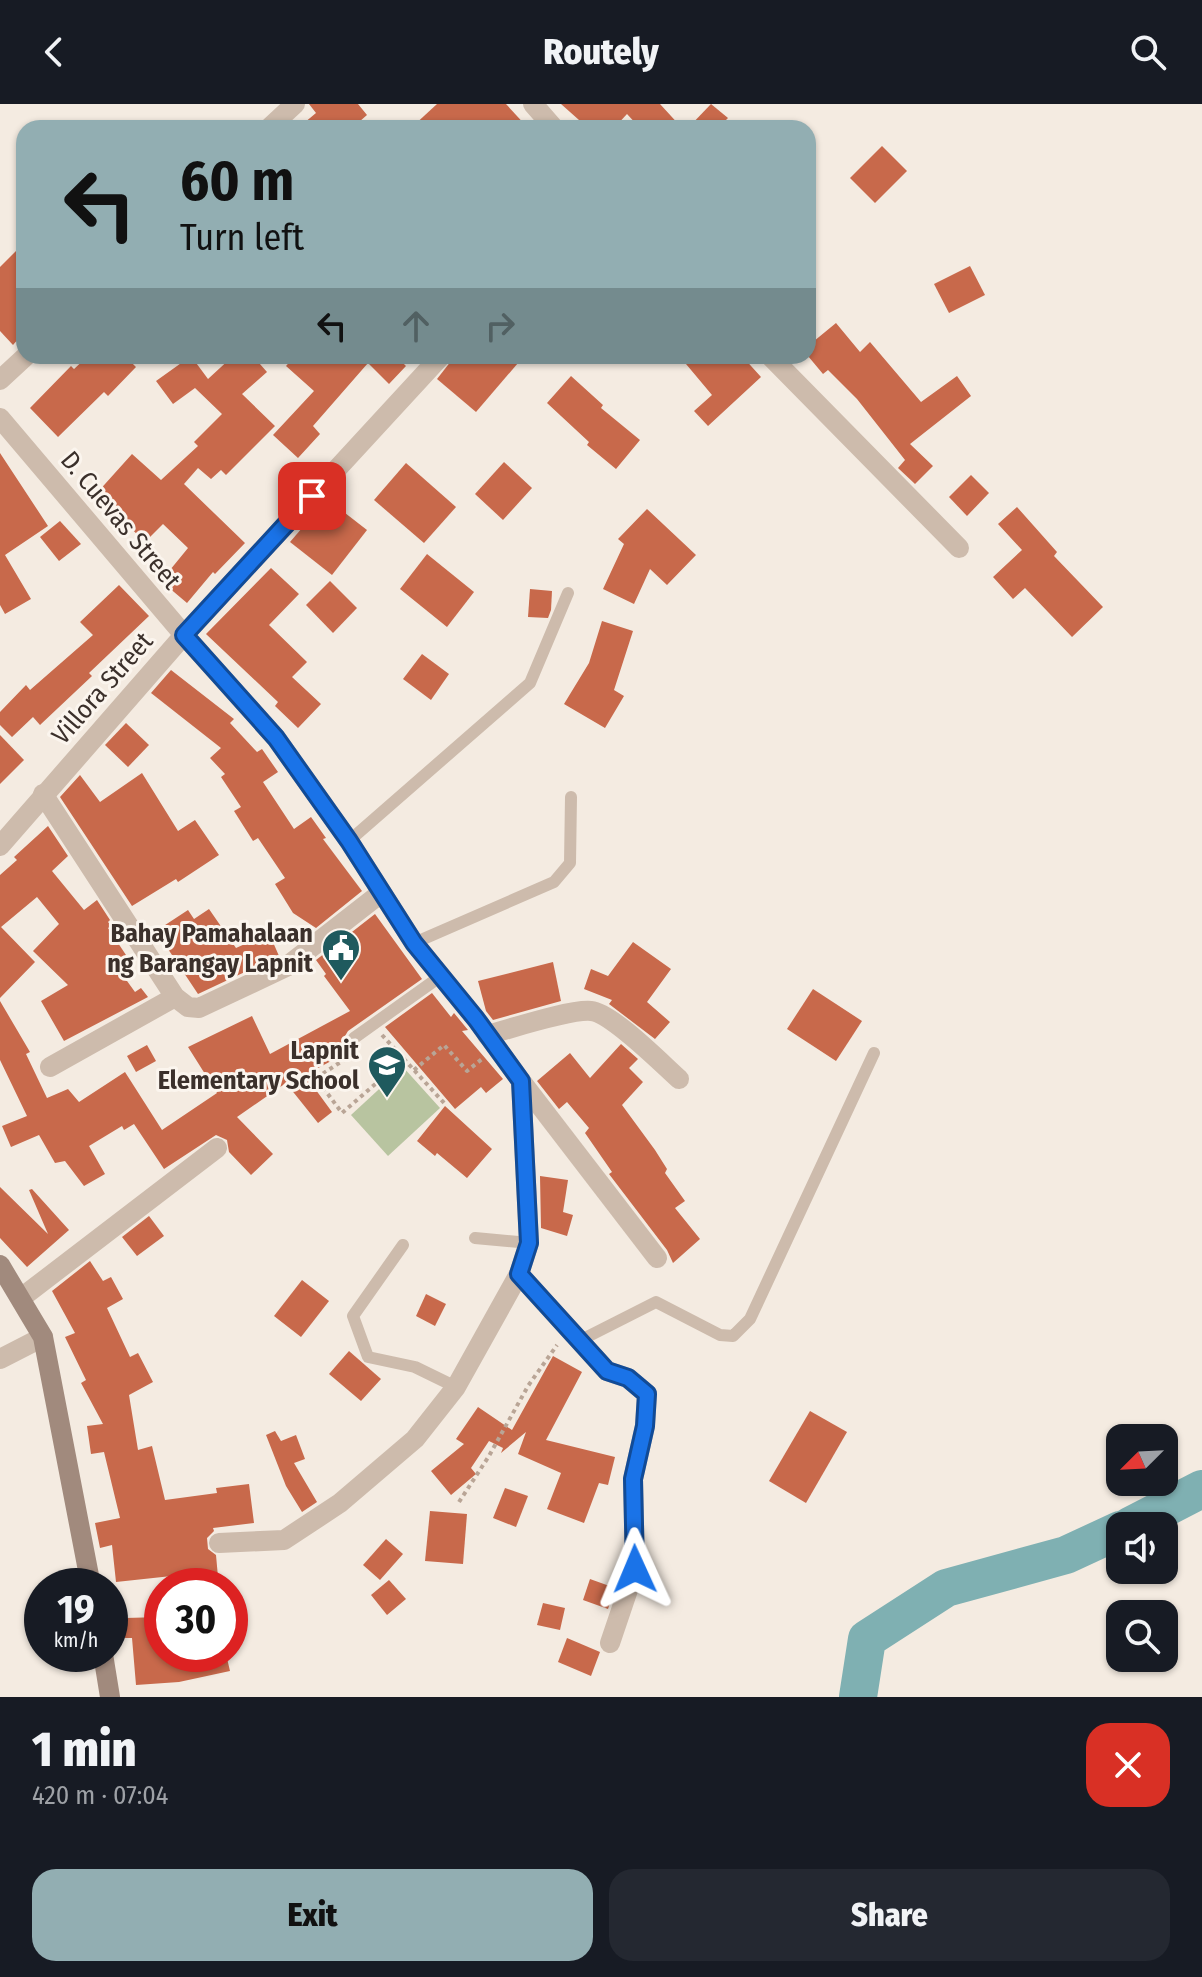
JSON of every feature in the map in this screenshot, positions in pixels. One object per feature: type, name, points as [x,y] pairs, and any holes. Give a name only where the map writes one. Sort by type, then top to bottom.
[{"type":"street","points":[[278,120],[295,104]]},
{"type":"street","points":[[533,104],[547,120]]},
{"type":"street","points":[[0,380],[17,364]]},
{"type":"street","name":"Villora Street","points":[[0,846],[184,635],[434,364]]},
{"type":"street","points":[[778,364],[959,548]]},
{"type":"street","name":"D. Cuevas Street","points":[[0,418],[276,738],[349,841],[414,943],[657,1258]]},
{"type":"street","points":[[43,794],[175,997],[188,1007],[199,1008],[286,967],[381,893]]},
{"type":"street","points":[[50,1067],[175,997]]},
{"type":"street","points":[[492,1041],[591,1011],[612,1020],[679,1079]]},
{"type":"street","points":[[219,1543],[284,1540],[340,1503],[415,1439],[456,1387],[519,1274],[529,1243],[521,1081]]},
{"type":"street","points":[[21,1298],[217,1148]]},
{"type":"street","points":[[0,1265],[43,1337],[88,1568]]},
{"type":"street","points":[[519,1274],[607,1371],[628,1378],[647,1394],[645,1426],[633,1479],[635,1569],[610,1643]]},
{"type":"street","points":[[0,1359],[43,1337]]},
{"type":"street","points":[[106,1672],[110,1697]]},
{"type":"lane","points":[[349,841],[530,683],[568,593]]},
{"type":"lane","points":[[414,943],[554,882],[570,863],[571,797]]},
{"type":"lane","points":[[354,1038],[441,976]]},
{"type":"lane","points":[[575,1336],[656,1302],[720,1335],[733,1336],[750,1319],[874,1053]]},
{"type":"lane","points":[[475,1238],[529,1243]]},
{"type":"lane","points":[[403,1245],[353,1316],[368,1357],[415,1367],[456,1387]]},
{"type":"path","points":[[372,1024],[445,1104]]},
{"type":"path","points":[[354,1038],[357,1052],[316,1078],[342,1113],[404,1059]]},
{"type":"path","points":[[414,1070],[444,1045],[467,1071],[492,1041]]},
{"type":"path","points":[[459,1502],[548,1355],[575,1336]]},
{"type":"green space","points":[[403,1067],[440,1108],[388,1156],[351,1115]]},
{"type":"building","points":[[309,104],[358,104],[367,115],[361,120],[308,120],[316,113]]},
{"type":"building","points":[[437,104],[506,104],[521,120],[420,120]]},
{"type":"building","points":[[561,104],[660,104],[675,120],[633,120],[627,114],[621,120],[579,120]]},
{"type":"building","points":[[711,104],[728,118],[726,120],[696,120]]},
{"type":"building","points":[[882,146],[907,171],[875,203],[850,178]]},
{"type":"building","points":[[16,251],[16,341],[13,345],[0,331],[0,267]]},
{"type":"building","points":[[970,266],[985,295],[949,313],[934,284]]},
{"type":"building","points":[[836,323],[860,352],[870,342],[921,402],[957,376],[971,396],[910,444],[933,466],[915,484],[898,468],[905,460],[857,399],[828,370],[823,374],[815,364],[816,339]]},
{"type":"building","points":[[79,364],[133,364],[136,367],[108,396],[104,392],[58,437],[30,408],[71,366],[74,369]]},
{"type":"building","points":[[180,364],[197,364],[208,379],[224,364],[260,364],[267,372],[242,394],[275,426],[226,475],[221,470],[211,479],[198,468],[184,484],[245,543],[215,574],[213,572],[187,603],[161,581],[188,548],[163,524],[145,542],[96,494],[132,454],[161,480],[198,446],[194,442],[222,414],[195,388],[173,404],[156,381]]},
{"type":"building","points":[[367,364],[313,426],[320,434],[298,458],[273,435],[314,391],[286,366]]},
{"type":"building","points":[[369,364],[406,366],[389,384]]},
{"type":"building","points":[[449,364],[517,364],[476,412],[437,379]]},
{"type":"building","points":[[686,364],[749,364],[761,377],[708,426],[694,411],[712,395]]},
{"type":"building","points":[[571,376],[603,405],[601,408],[640,440],[616,469],[587,445],[589,442],[547,403]]},
{"type":"building","points":[[0,453],[48,526],[5,555],[31,599],[5,614],[0,605]]},
{"type":"building","points":[[504,462],[532,488],[503,520],[475,494]]},
{"type":"building","points":[[406,463],[456,507],[424,543],[374,500]]},
{"type":"building","points":[[971,475],[989,493],[967,516],[949,497]]},
{"type":"building","points":[[327,499],[367,530],[332,575],[290,542]]},
{"type":"building","points":[[1017,507],[1057,552],[1054,556],[1103,607],[1072,637],[1025,588],[1013,599],[993,577],[1022,550],[998,524]]},
{"type":"building","points":[[647,509],[696,555],[667,585],[650,569],[634,604],[603,589],[624,544],[618,539]]},
{"type":"building","points":[[60,521],[81,544],[59,561],[40,537]]},
{"type":"building","points":[[427,554],[474,592],[447,627],[400,589]]},
{"type":"building","points":[[271,568],[299,594],[269,625],[307,662],[292,677],[321,704],[298,728],[275,706],[278,702],[206,634]]},
{"type":"building","points":[[330,581],[357,608],[333,633],[306,605]]},
{"type":"building","points":[[119,585],[149,616],[40,725],[33,717],[12,737],[0,725],[0,712],[26,685],[30,690],[93,635],[80,622]]},
{"type":"building","points":[[530,589],[552,591],[548,618],[528,617]]},
{"type":"building","points":[[602,621],[633,631],[614,690],[624,696],[605,728],[564,704],[589,663]]},
{"type":"building","points":[[422,654],[449,674],[431,700],[403,679]]},
{"type":"building","points":[[171,670],[234,719],[230,723],[257,752],[262,749],[278,772],[263,782],[294,829],[311,817],[326,838],[323,839],[362,891],[316,928],[293,913],[275,884],[285,878],[258,838],[253,841],[234,811],[241,807],[221,777],[225,774],[210,758],[221,748],[151,693]]},
{"type":"building","points":[[126,723],[149,745],[128,767],[105,745]]},
{"type":"building","points":[[0,735],[24,760],[0,784]]},
{"type":"building","points":[[142,773],[178,831],[195,820],[219,855],[178,882],[176,879],[132,906],[60,797],[80,775],[100,802]]},
{"type":"building","points":[[48,826],[68,856],[52,871],[84,910],[97,900],[110,920],[111,926],[108,928],[126,955],[114,963],[135,992],[141,988],[148,997],[64,1041],[41,1001],[68,985],[33,951],[59,924],[37,897],[1,927],[35,962],[0,998],[0,875],[17,860],[14,857]]},
{"type":"building","points":[[209,909],[236,948],[269,933],[279,956],[198,994],[156,931],[188,910],[194,919]]},
{"type":"building","points":[[375,914],[422,979],[348,1031],[342,1041],[348,1052],[305,1075],[332,1112],[318,1123],[286,1083],[237,1117],[273,1154],[251,1175],[229,1152],[227,1140],[216,1135],[164,1169],[134,1124],[124,1130],[122,1126],[89,1146],[105,1174],[84,1186],[65,1161],[55,1163],[39,1135],[11,1147],[2,1126],[27,1116],[0,1060],[0,1001],[30,1052],[26,1054],[47,1098],[68,1089],[79,1102],[125,1072],[162,1130],[217,1093],[188,1047],[252,1016],[270,1054],[350,1011],[316,960]]},
{"type":"building","points":[[633,942],[671,969],[647,1002],[670,1022],[655,1039],[609,1004],[612,1000],[584,989],[591,969],[608,976]]},
{"type":"building","points":[[553,962],[561,1001],[493,1020],[486,1011],[478,981]]},
{"type":"building","points":[[813,989],[862,1021],[836,1061],[787,1029]]},
{"type":"building","points":[[432,993],[451,1017],[454,1013],[468,1030],[462,1031],[503,1079],[486,1093],[481,1087],[455,1109],[385,1027]]},
{"type":"building","points":[[621,1044],[638,1059],[629,1068],[643,1082],[622,1105],[667,1169],[665,1173],[685,1201],[675,1208],[700,1239],[673,1263],[667,1250],[609,1174],[612,1172],[585,1133],[589,1128],[567,1102],[559,1109],[537,1081],[570,1053],[590,1078]]},
{"type":"building","points":[[147,1045],[156,1061],[136,1072],[127,1056]]},
{"type":"building","points":[[445,1106],[492,1149],[467,1178],[417,1141]]},
{"type":"building","points":[[540,1176],[568,1180],[563,1212],[573,1215],[567,1236],[541,1228]]},
{"type":"building","points":[[0,1187],[48,1234],[29,1190],[32,1189],[69,1230],[27,1267],[0,1238]]},
{"type":"building","points":[[149,1216],[164,1236],[137,1256],[122,1237]]},
{"type":"building","points":[[90,1261],[103,1281],[111,1277],[123,1299],[107,1308],[130,1357],[138,1353],[153,1382],[129,1395],[138,1450],[152,1446],[165,1500],[217,1493],[216,1488],[249,1484],[254,1523],[213,1528],[214,1531],[207,1538],[208,1549],[216,1555],[217,1568],[144,1568],[144,1579],[128,1581],[128,1568],[114,1568],[112,1545],[100,1548],[95,1523],[120,1518],[104,1452],[91,1454],[87,1426],[103,1424],[81,1383],[86,1380],[65,1337],[75,1333],[52,1291]]},
{"type":"building","points":[[302,1280],[329,1301],[301,1337],[274,1316]]},
{"type":"building","points":[[426,1294],[446,1304],[435,1326],[416,1316]]},
{"type":"building","points":[[349,1351],[381,1379],[361,1401],[329,1374]]},
{"type":"building","points":[[553,1356],[582,1372],[546,1440],[615,1457],[608,1485],[599,1483],[584,1523],[547,1509],[561,1473],[518,1454],[526,1432],[501,1453],[503,1448],[489,1441],[471,1468],[476,1474],[451,1495],[431,1471],[464,1444],[456,1439],[478,1407],[512,1430]]},
{"type":"building","points":[[810,1411],[847,1432],[806,1503],[769,1481]]},
{"type":"building","points":[[275,1431],[281,1441],[296,1435],[305,1459],[294,1463],[317,1502],[302,1512],[286,1486],[266,1435]]},
{"type":"building","points":[[505,1488],[528,1496],[516,1527],[493,1518]]},
{"type":"building","points":[[430,1511],[467,1514],[463,1564],[425,1561]]},
{"type":"building","points":[[386,1539],[403,1554],[380,1580],[363,1565]]},
{"type":"building","points":[[590,1579],[615,1588],[608,1609],[583,1600]]},
{"type":"building","points":[[389,1580],[406,1599],[387,1615],[371,1595]]},
{"type":"building","points":[[543,1603],[565,1608],[560,1630],[537,1625]]},
{"type":"building","points":[[144,1617],[144,1672],[225,1672],[179,1682],[136,1685],[128,1618]]},
{"type":"building","points":[[567,1638],[600,1652],[591,1676],[558,1662]]},
{"type":"waterway","points":[[1157,1512],[1202,1489]]},
{"type":"waterway","points":[[858,1697],[867,1639],[946,1588],[1066,1555],[1106,1536]]},
{"type":"place","name":"Bahay Pamahalaan ng Barangay Lapnit","points":[[341,982]]},
{"type":"place","name":"Lapnit Elementary School","points":[[387,1099]]},
{"type":"route","points":[[312,496],[184,635],[276,738],[349,841],[414,943],[476,1019],[521,1081],[529,1243],[519,1274],[607,1371],[628,1378],[647,1394],[645,1426],[633,1479],[635,1569]]}]
